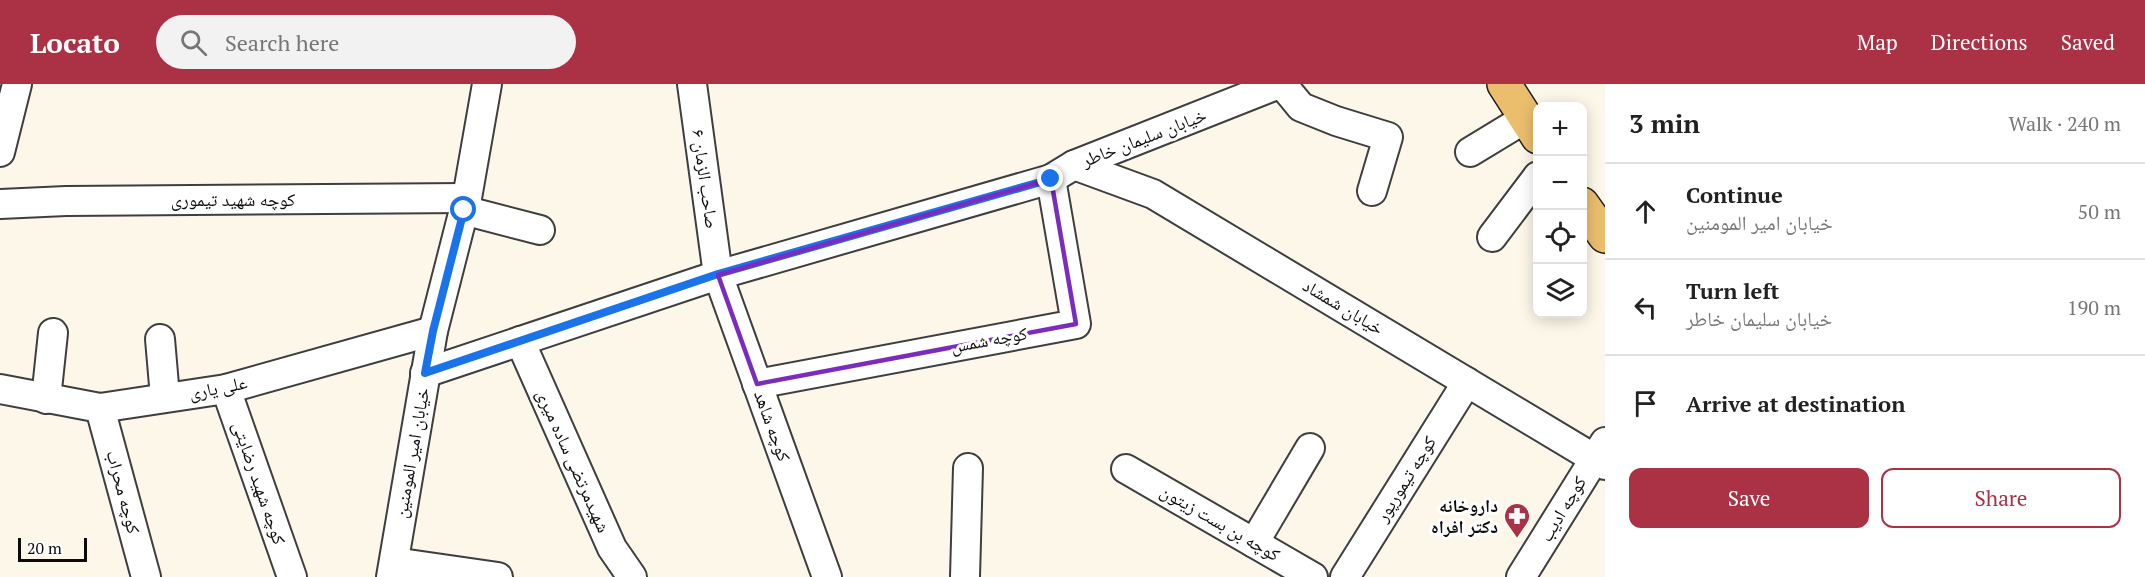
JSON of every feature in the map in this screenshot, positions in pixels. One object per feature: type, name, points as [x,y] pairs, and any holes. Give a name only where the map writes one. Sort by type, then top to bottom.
[{"type":"main road","points":[[1504,84],[1532,128]]},
{"type":"main road","points":[[1586,210],[1605,236]]},
{"type":"street","points":[[0,153],[17,84]]},
{"type":"street","name":"خیابان امیر المومنین","points":[[392,569],[433,331],[465,204],[487,84]]},
{"type":"street","name":"صاحب الزمان ۶","points":[[692,84],[718,274]]},
{"type":"street","points":[[1281,84],[1301,107],[1336,121],[1388,137],[1372,191]]},
{"type":"street","name":"خیابان سلیمان خاطر","points":[[425,373],[718,274],[1062,172],[1281,84]]},
{"type":"street","points":[[1470,152],[1532,128]]},
{"type":"street","name":"خیابان شمشاد","points":[[1062,172],[1153,194],[1467,382],[1601,455]]},
{"type":"street","name":"کوچه شمس","points":[[757,384],[1076,324],[1062,172]]},
{"type":"street","points":[[1492,237],[1533,183]]},
{"type":"street","name":"کوچه شهید تیموری","points":[[0,204],[66,201],[465,204],[540,230]]},
{"type":"street","name":"کوچه شاهد","points":[[718,274],[827,577]]},
{"type":"street","name":"علی یاری","points":[[0,389],[100,408],[226,389],[433,331]]},
{"type":"street","points":[[46,399],[53,333]]},
{"type":"street","points":[[160,339],[165,397]]},
{"type":"street","name":"شهیدمرتضی ساده میری","points":[[520,341],[612,548],[632,577]]},
{"type":"street","name":"کوچه تیمورپور","points":[[1345,577],[1467,382]]},
{"type":"street","name":"کوچه شهید رضایتی","points":[[226,389],[292,577]]},
{"type":"street","name":"کوچه محراب","points":[[100,408],[146,577]]},
{"type":"street","points":[[1254,543],[1310,448]]},
{"type":"street","name":"کوچه ادیب","points":[[1521,577],[1601,455]]},
{"type":"street","points":[[965,577],[968,468]]},
{"type":"street","name":"کوچه بن بست زیتون","points":[[1126,470],[1313,577]]},
{"type":"street","points":[[392,569],[498,577]]},
{"type":"highlighted area","points":[[1051,179],[1076,324],[757,384],[718,275]]},
{"type":"place","name":"داروخانه دکتر افراه","points":[[1517,539]]},
{"type":"route","points":[[464,210],[433,331],[425,373],[718,274],[1051,179]]}]
